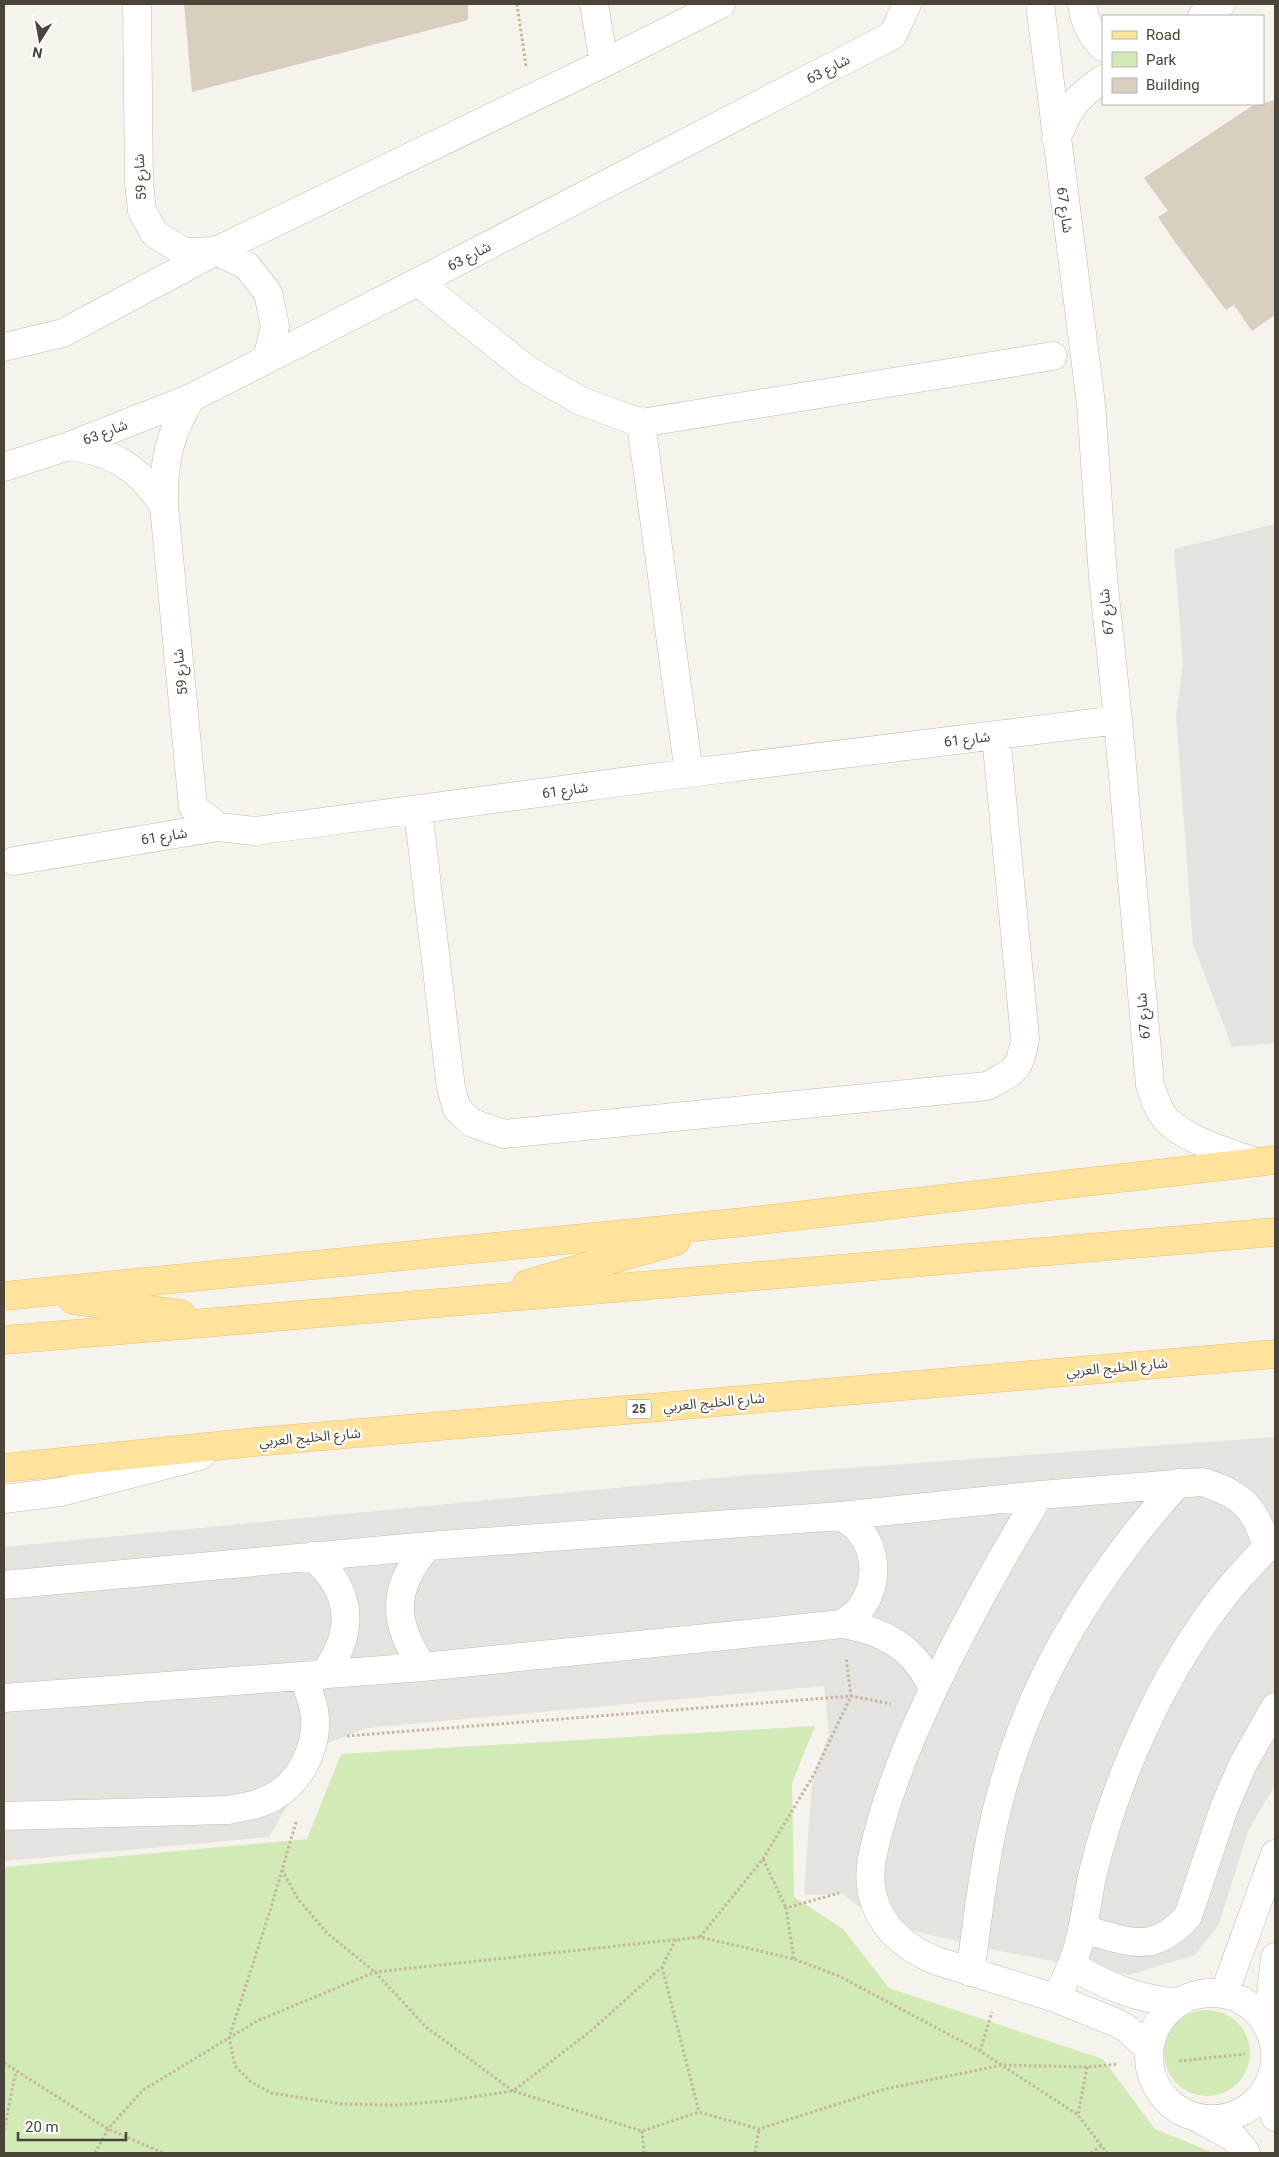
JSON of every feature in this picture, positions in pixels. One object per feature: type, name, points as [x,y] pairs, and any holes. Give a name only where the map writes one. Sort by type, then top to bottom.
[{"type":"main road","points":[[14,1295],[744,1222],[1265,1161]]},
{"type":"main road","points":[[466,1301],[744,1222]]},
{"type":"main road","points":[[4,1340],[1275,1232]]},
{"type":"main road","points":[[14,1295],[236,1320]]},
{"type":"main road","name":"شارع الخليج العربي","points":[[4,1468],[255,1442],[1268,1356]]},
{"type":"street","name":"شارع 59","points":[[137,4],[139,183],[142,211],[155,234],[184,252],[216,251],[246,266],[268,292],[275,326],[267,359]]},
{"type":"street","points":[[594,4],[604,63]]},
{"type":"street","name":"شارع 63","points":[[4,467],[69,446],[191,398],[418,282],[893,35],[907,4]]},
{"type":"street","points":[[1082,4],[1085,20],[1092,34],[1102,46]]},
{"type":"street","points":[[1204,15],[1222,4]]},
{"type":"street","points":[[4,347],[63,333],[216,251],[604,63],[707,7]]},
{"type":"street","name":"شارع 67","points":[[1039,9],[1091,404],[1103,577],[1118,720],[1150,1085],[1157,1104],[1167,1120],[1184,1134],[1265,1161]]},
{"type":"street","points":[[1056,139],[1066,114],[1076,100],[1102,80]]},
{"type":"street","points":[[418,282],[530,371],[581,401],[641,423],[1053,356]]},
{"type":"street","name":"شارع 59","points":[[191,398],[177,422],[167,449],[163,477],[164,506],[193,806],[218,827]]},
{"type":"street","points":[[641,423],[689,773]]},
{"type":"street","name":"شارع 59","points":[[69,446],[92,449],[114,457],[134,470],[151,486],[164,506]]},
{"type":"street","name":"شارع 61","points":[[14,861],[218,827],[255,831],[689,773],[1118,720]]},
{"type":"street","points":[[418,810],[450,1088],[457,1109],[472,1123],[504,1134],[987,1086],[1014,1072],[1022,1056],[1025,1038],[996,736]]},
{"type":"street","points":[[4,1499],[61,1492],[255,1442]]},
{"type":"street","points":[[4,1586],[428,1546],[840,1516],[1178,1483],[1202,1482],[1226,1489],[1246,1503],[1271,1543],[1222,1598],[1166,1685],[1143,1731],[1123,1778],[1106,1826],[1092,1875],[1083,1929],[1073,1966],[1055,1998]]},
{"type":"street","points":[[970,1972],[983,1875],[994,1820],[1008,1767],[1028,1714],[1050,1664],[1077,1615],[1141,1524],[1178,1483]]},
{"type":"street","points":[[1040,1495],[983,1590],[928,1700],[898,1769],[873,1853],[870,1873],[871,1884],[878,1911],[888,1928],[918,1954],[937,1962],[1055,1998],[1117,2023],[1129,2030],[1149,2049]]},
{"type":"street","points":[[840,1516],[858,1529],[870,1547],[874,1569],[871,1591],[860,1610],[842,1624]]},
{"type":"street","points":[[424,1667],[412,1652],[404,1634],[400,1615],[401,1596],[410,1569],[428,1546]]},
{"type":"street","points":[[312,1556],[327,1569],[337,1586],[344,1604],[345,1613],[343,1642],[335,1660],[313,1676]]},
{"type":"street","points":[[4,1698],[424,1667],[842,1624],[871,1630],[897,1644],[913,1656],[925,1671],[928,1700]]},
{"type":"street","points":[[4,1816],[228,1810],[252,1806],[274,1796],[292,1781],[303,1766],[313,1738],[313,1676]]},
{"type":"street","points":[[1083,1929],[1142,1943],[1160,1939],[1176,1930],[1188,1916],[1224,1808],[1243,1764],[1275,1707]]},
{"type":"street","points":[[1224,1994],[1275,1854]]},
{"type":"street","points":[[1198,2118],[1218,2119],[1237,2114],[1254,2104],[1267,2089],[1274,2070],[1275,2050],[1271,2034],[1271,1994],[1275,1957]]},
{"type":"street","points":[[1073,1966],[1097,1981],[1123,1993],[1150,2000],[1178,2003]]},
{"type":"street","points":[[1246,2153],[1234,2138],[1198,2118],[1180,2111],[1165,2099],[1154,2082],[1149,2063],[1149,2049],[1158,2023],[1167,2012],[1178,2003],[1193,1996],[1208,1994],[1224,1994],[1244,2002],[1260,2015],[1271,2034]]},
{"type":"street","points":[[1267,2089],[1275,2117]]},
{"type":"path","points":[[517,4],[531,98]]},
{"type":"path","points":[[700,1937],[763,1859],[813,1776],[851,1696],[842,1624]]},
{"type":"path","points":[[313,1738],[851,1696],[928,1700]]},
{"type":"path","points":[[292,1781],[296,1820],[229,2038],[235,2066],[251,2082],[271,2093],[342,2104],[397,2105],[446,2101],[513,2091],[593,2029],[662,1967],[676,1939]]},
{"type":"path","points":[[763,1859],[786,1908],[794,1959]]},
{"type":"path","points":[[282,1869],[298,1898],[327,1933],[375,1972],[426,2026],[513,2091],[642,2131],[699,2112],[759,2129],[885,2089],[1002,2064]]},
{"type":"path","points":[[786,1908],[871,1884]]},
{"type":"path","points":[[96,2153],[108,2129],[143,2090],[257,2022],[375,1972],[700,1937],[794,1959],[839,1976],[1002,2064],[1078,2115],[1107,2153]]},
{"type":"path","points":[[662,1967],[699,2112]]},
{"type":"path","points":[[980,2051],[993,2007]]},
{"type":"path","points":[[4,2063],[108,2129],[163,2153]]},
{"type":"path","points":[[1078,2115],[1087,2066]]},
{"type":"path","points":[[4,2130],[16,2071]]},
{"type":"path","points":[[755,2153],[759,2129]]},
{"type":"path","points":[[642,2131],[644,2153]]},
{"type":"path","points":[[1091,2153],[1101,2146]]},
{"type":"green space","points":[[815,1726],[792,1783],[794,1897],[843,1929],[889,1988],[1103,2059],[1155,2129],[1214,2153],[4,2153],[4,1867],[307,1839],[341,1754]]},
{"type":"green space","points":[[1207,2010],[1223,2014],[1237,2023],[1246,2037],[1250,2053],[1246,2069],[1237,2083],[1223,2092],[1207,2096],[1191,2092],[1177,2083],[1168,2069],[1164,2053],[1168,2037],[1177,2023],[1191,2014]]},
{"type":"shaded area","points":[[1275,524],[1275,1043],[1232,1047],[1193,944],[1176,716],[1183,664],[1174,549]]},
{"type":"shaded area","points":[[1275,1437],[1275,1785],[1248,1831],[1219,1924],[1195,1955],[1129,1975],[999,1951],[880,1923],[843,1894],[804,1895],[812,1781],[829,1734],[824,1686],[367,1728],[315,1748],[301,1782],[269,1837],[4,1861],[4,1547],[738,1476]]},
{"type":"building","points":[[184,4],[468,4],[468,20],[192,92]]},
{"type":"building","points":[[1275,100],[1275,315],[1252,331],[1234,305],[1226,310],[1175,242],[1158,217],[1168,211],[1144,178],[1252,106],[1264,105],[1264,103]]}]
